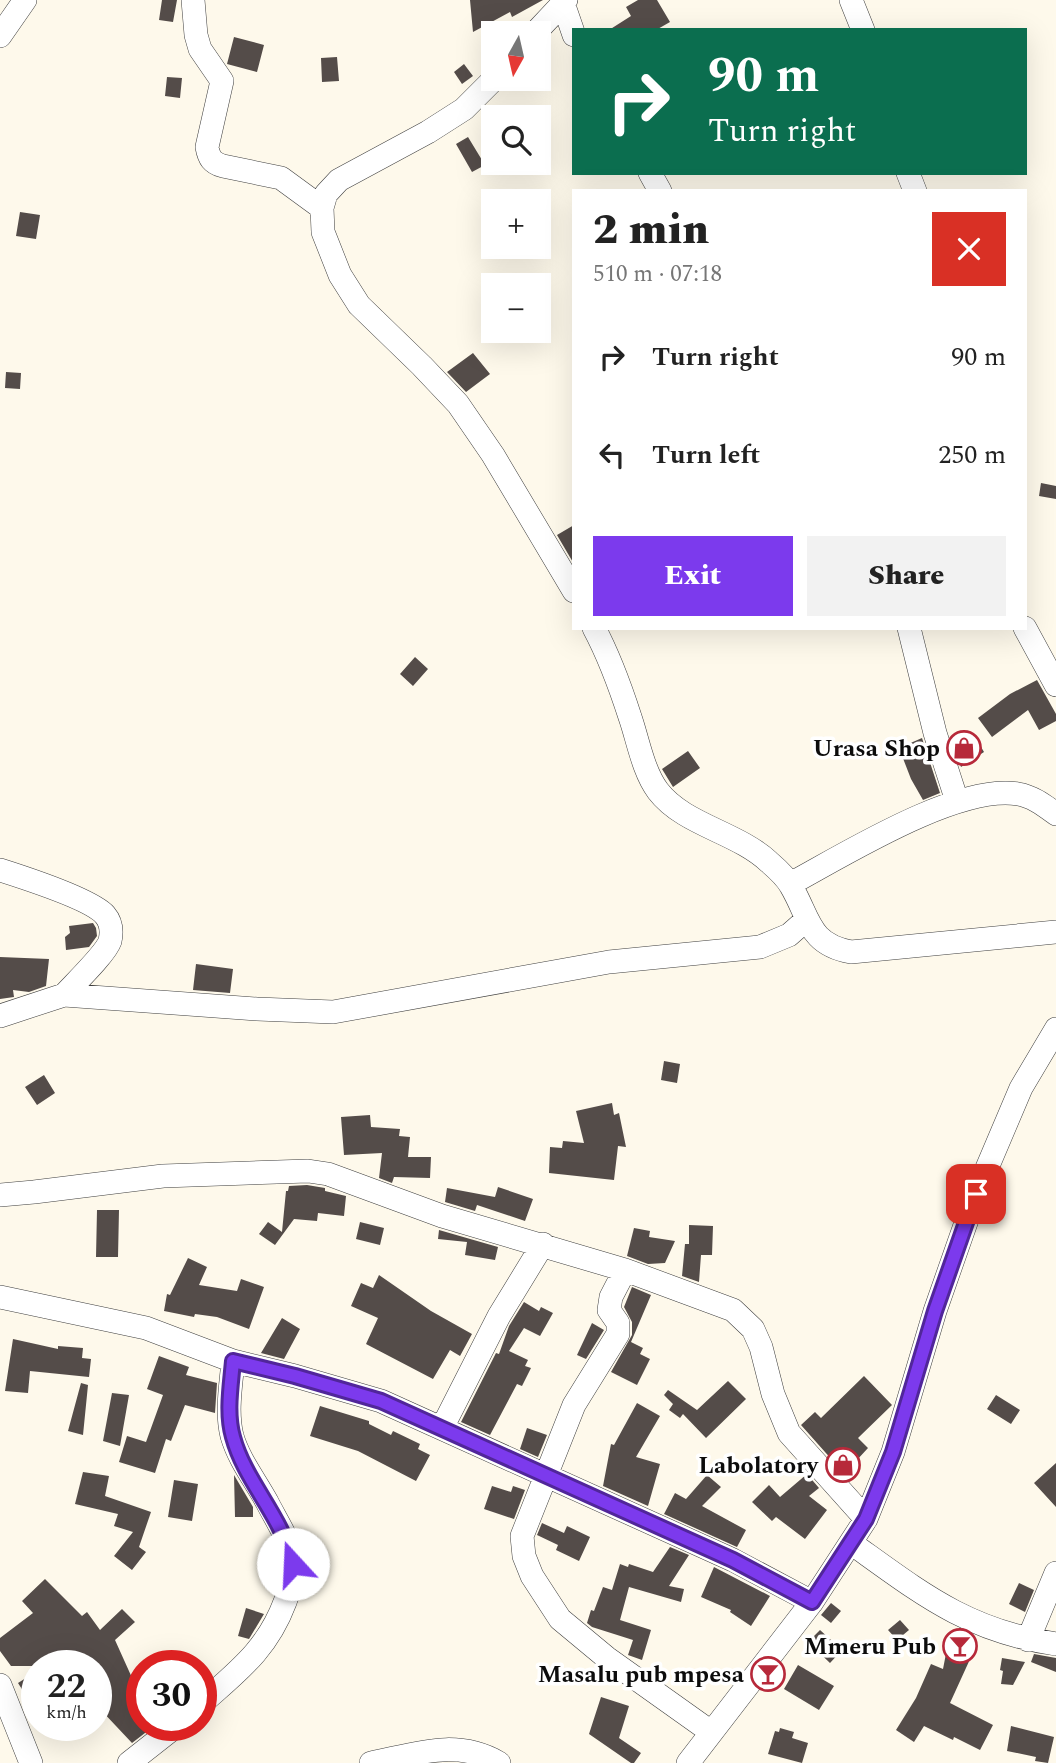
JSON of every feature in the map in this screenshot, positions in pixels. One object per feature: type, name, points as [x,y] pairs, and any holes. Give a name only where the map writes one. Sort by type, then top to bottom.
[{"type":"street","points":[[0,36],[25,0]]},
{"type":"street","points":[[193,0],[200,49],[222,81],[207,148],[208,157],[215,164],[281,178],[322,208]]},
{"type":"street","points":[[546,21],[564,0]]},
{"type":"street","points":[[564,0],[572,28]]},
{"type":"street","points":[[851,0],[862,28]]},
{"type":"street","points":[[482,91],[464,109],[428,132],[339,180],[326,194],[322,208],[323,232],[340,275],[359,305],[458,404],[493,454],[572,581]]},
{"type":"street","points":[[595,630],[623,693],[644,761],[657,790],[673,807],[738,839],[769,861],[790,884],[806,920],[824,943],[835,949],[851,952],[1056,932]]},
{"type":"street","points":[[909,630],[935,733],[957,801]]},
{"type":"street","points":[[1026,630],[1056,685]]},
{"type":"street","points":[[790,884],[887,831],[957,801],[995,792],[1021,794],[1040,802],[1056,814]]},
{"type":"street","points":[[0,870],[29,879],[95,907],[107,916],[112,930],[109,943],[64,995]]},
{"type":"street","points":[[0,1016],[64,995],[333,1012],[609,962],[760,947],[789,935],[806,920]]},
{"type":"street","points":[[688,1763],[812,1602],[866,1519],[893,1452],[935,1311],[976,1194],[1021,1088],[1056,1029]]},
{"type":"street","points":[[0,1195],[163,1176],[307,1171],[328,1174],[442,1216],[625,1270],[733,1310],[752,1329],[761,1347],[773,1394],[789,1433],[866,1519]]},
{"type":"street","points":[[442,1428],[499,1316],[543,1244]]},
{"type":"street","points":[[625,1270],[611,1297],[609,1310],[618,1323],[618,1334],[574,1405],[522,1535],[524,1556],[532,1576],[560,1619],[607,1658],[711,1732]]},
{"type":"street","points":[[0,1297],[146,1328],[233,1361],[381,1401],[733,1560],[812,1602]]},
{"type":"street","points":[[217,1689],[265,1643],[278,1620],[292,1582],[293,1564],[290,1548],[266,1500],[241,1459],[233,1439],[230,1396],[233,1361]]},
{"type":"street","points":[[851,1543],[934,1602],[973,1622],[1028,1640],[1056,1644]]},
{"type":"street","points":[[1028,1640],[1056,1573]]},
{"type":"street","points":[[0,1685],[31,1763]]},
{"type":"street","points":[[140,1760],[160,1741]]},
{"type":"street","points":[[371,1763],[436,1749],[461,1749],[484,1754],[499,1763]]},
{"type":"building","points":[[162,0],[177,0],[173,22],[159,20]]},
{"type":"building","points":[[470,0],[543,0],[512,17],[510,12],[493,21],[481,21],[481,28],[473,32]]},
{"type":"building","points":[[638,0],[657,0],[670,22],[660,28],[612,28],[631,16],[626,7]]},
{"type":"building","points":[[234,37],[264,45],[257,72],[227,64]]},
{"type":"building","points":[[337,57],[339,81],[322,82],[321,58]]},
{"type":"building","points":[[464,64],[473,76],[462,84],[454,72]]},
{"type":"building","points":[[167,77],[182,78],[180,98],[165,96]]},
{"type":"building","points":[[468,137],[481,158],[481,167],[472,172],[456,144]]},
{"type":"building","points":[[20,212],[40,215],[36,239],[16,236]]},
{"type":"building","points":[[473,353],[490,374],[466,392],[447,372]]},
{"type":"building","points":[[6,372],[21,373],[20,389],[5,388]]},
{"type":"building","points":[[1041,483],[1056,486],[1056,499],[1039,496]]},
{"type":"building","points":[[572,526],[572,561],[557,535]]},
{"type":"building","points":[[415,657],[428,669],[413,686],[400,674]]},
{"type":"building","points":[[1037,680],[1056,714],[1056,721],[1039,730],[1028,710],[992,737],[978,718],[1010,694]]},
{"type":"building","points":[[974,735],[984,752],[961,767],[954,747]]},
{"type":"building","points":[[922,738],[940,793],[923,800],[899,748]]},
{"type":"building","points":[[688,751],[700,768],[673,787],[662,769]]},
{"type":"building","points":[[93,923],[97,936],[89,947],[66,950],[65,937],[70,933],[69,926]]},
{"type":"building","points":[[0,957],[49,959],[46,986],[29,992],[13,990],[14,997],[0,999]]},
{"type":"building","points":[[196,964],[233,969],[230,993],[193,990]]},
{"type":"building","points":[[664,1061],[680,1064],[677,1083],[661,1080]]},
{"type":"building","points":[[44,1075],[55,1093],[37,1105],[25,1087]]},
{"type":"building","points":[[612,1103],[614,1115],[619,1113],[626,1147],[618,1146],[614,1180],[549,1173],[550,1147],[562,1148],[563,1141],[584,1143],[576,1111]]},
{"type":"building","points":[[370,1115],[371,1127],[400,1129],[399,1136],[410,1137],[408,1157],[431,1157],[430,1178],[394,1177],[392,1183],[379,1178],[382,1153],[344,1155],[341,1117]]},
{"type":"building","points":[[307,1185],[346,1196],[344,1216],[318,1213],[317,1221],[294,1219],[275,1245],[259,1234],[268,1222],[282,1232],[286,1191],[289,1186]]},
{"type":"building","points":[[498,1187],[533,1199],[525,1221],[477,1205],[475,1211],[445,1202],[447,1188],[495,1197]]},
{"type":"building","points":[[97,1210],[119,1210],[118,1257],[96,1257]]},
{"type":"building","points":[[360,1222],[384,1228],[380,1245],[356,1239]]},
{"type":"building","points":[[689,1225],[713,1226],[712,1255],[701,1255],[699,1282],[682,1276],[685,1244],[689,1244]]},
{"type":"building","points":[[634,1228],[650,1231],[649,1237],[675,1241],[665,1263],[648,1264],[627,1256]]},
{"type":"building","points":[[439,1230],[498,1247],[495,1260],[465,1255],[467,1242],[438,1239]]},
{"type":"building","points":[[188,1258],[207,1267],[199,1285],[237,1291],[241,1279],[264,1287],[249,1329],[217,1317],[195,1314],[194,1317],[164,1311],[167,1294],[170,1295]]},
{"type":"building","points":[[379,1275],[431,1311],[472,1334],[460,1356],[450,1350],[433,1379],[366,1344],[378,1318],[351,1306],[361,1283],[373,1288]]},
{"type":"building","points":[[632,1287],[651,1295],[631,1342],[643,1348],[640,1354],[650,1359],[637,1385],[611,1372],[632,1335],[632,1322],[624,1307]]},
{"type":"building","points":[[524,1302],[539,1311],[541,1307],[553,1313],[540,1336],[524,1328],[509,1351],[528,1360],[525,1366],[531,1368],[522,1386],[517,1384],[490,1435],[461,1422],[496,1353],[499,1354],[509,1326]]},
{"type":"building","points":[[282,1318],[300,1329],[284,1359],[261,1353]]},
{"type":"building","points":[[592,1323],[604,1330],[586,1359],[577,1355]]},
{"type":"building","points":[[13,1339],[58,1349],[58,1346],[83,1348],[82,1358],[91,1359],[89,1377],[30,1371],[28,1393],[5,1391]]},
{"type":"building","points":[[159,1356],[189,1367],[186,1375],[217,1383],[215,1413],[185,1405],[171,1441],[166,1439],[155,1473],[119,1462],[127,1436],[146,1442],[163,1395],[147,1389]]},
{"type":"building","points":[[864,1376],[892,1405],[858,1438],[868,1448],[856,1461],[860,1465],[849,1479],[801,1425],[815,1412],[821,1418]]},
{"type":"building","points":[[728,1381],[746,1399],[706,1438],[683,1414],[680,1418],[669,1410],[673,1404],[664,1395],[668,1390],[697,1410]]},
{"type":"building","points":[[81,1383],[88,1385],[83,1435],[68,1431]]},
{"type":"building","points":[[112,1393],[129,1395],[120,1446],[103,1441]]},
{"type":"building","points":[[996,1395],[1020,1410],[1011,1424],[987,1409]]},
{"type":"building","points":[[637,1403],[660,1416],[636,1457],[660,1464],[648,1506],[603,1486],[611,1444],[614,1445]]},
{"type":"building","points":[[320,1406],[369,1421],[369,1424],[391,1435],[393,1431],[420,1444],[418,1449],[430,1455],[416,1481],[358,1451],[310,1436]]},
{"type":"building","points":[[527,1428],[547,1435],[538,1457],[520,1449]]},
{"type":"building","points":[[1056,1463],[1056,1507],[1034,1483]]},
{"type":"building","points":[[83,1472],[109,1476],[105,1496],[151,1512],[139,1547],[146,1552],[132,1570],[114,1556],[133,1532],[114,1526],[118,1514],[75,1504]]},
{"type":"building","points":[[807,1474],[819,1488],[809,1496],[827,1510],[805,1539],[776,1517],[772,1521],[752,1502],[769,1485],[780,1497]]},
{"type":"building","points":[[234,1475],[253,1507],[253,1517],[235,1517]]},
{"type":"building","points":[[707,1475],[721,1487],[702,1506],[746,1530],[737,1547],[664,1514],[675,1493],[686,1499]]},
{"type":"building","points":[[174,1480],[198,1484],[192,1521],[168,1517]]},
{"type":"building","points":[[492,1486],[511,1492],[513,1486],[525,1490],[514,1519],[484,1509]]},
{"type":"building","points":[[542,1523],[564,1533],[567,1526],[590,1537],[579,1561],[556,1550],[558,1545],[537,1535]]},
{"type":"building","points":[[670,1547],[689,1555],[669,1586],[684,1589],[681,1602],[629,1587],[620,1620],[651,1630],[642,1660],[628,1655],[633,1640],[587,1623],[603,1587],[612,1590],[620,1564],[628,1567],[629,1564],[653,1572]]},
{"type":"building","points":[[714,1567],[770,1596],[751,1626],[730,1612],[731,1610],[701,1597]]},
{"type":"building","points":[[45,1579],[82,1616],[87,1612],[100,1630],[122,1609],[135,1622],[115,1640],[126,1664],[126,1737],[112,1722],[112,1650],[21,1650],[21,1666],[11,1666],[0,1651],[0,1638],[33,1613],[22,1601]]},
{"type":"building","points":[[1019,1583],[1034,1590],[1025,1612],[1009,1604]]},
{"type":"building","points":[[831,1603],[841,1611],[831,1623],[821,1615]]},
{"type":"building","points":[[246,1608],[264,1614],[249,1639],[238,1636]]},
{"type":"building","points":[[900,1620],[909,1630],[897,1640],[888,1630]]},
{"type":"building","points":[[820,1630],[842,1650],[830,1663],[808,1642]]},
{"type":"building","points":[[950,1633],[975,1638],[971,1657],[950,1703],[993,1725],[980,1750],[924,1726],[914,1742],[896,1730],[916,1698],[931,1664],[943,1669]]},
{"type":"building","points":[[1034,1654],[1056,1658],[1056,1672],[1031,1662]]},
{"type":"building","points":[[1002,1658],[1025,1662],[1013,1685],[1001,1684]]},
{"type":"building","points":[[798,1665],[834,1686],[819,1710],[784,1689]]},
{"type":"building","points":[[601,1697],[629,1706],[619,1738],[641,1753],[634,1763],[589,1734]]},
{"type":"building","points":[[1011,1726],[1054,1737],[1048,1763],[1035,1761],[1036,1757],[1007,1751]]},
{"type":"building","points":[[780,1728],[794,1732],[792,1738],[808,1743],[802,1763],[768,1754],[775,1731],[779,1732]]},
{"type":"place","name":"Urasa Shop","points":[[964,748]]},
{"type":"place","name":"Labolatory","points":[[843,1465]]},
{"type":"place","name":"Mmeru Pub","points":[[960,1646]]},
{"type":"place","name":"Masalu pub mpesa","points":[[768,1674]]},
{"type":"route","points":[[293,1564],[290,1548],[266,1500],[241,1459],[233,1439],[230,1426],[233,1361],[381,1401],[733,1560],[812,1602],[866,1519],[893,1452],[935,1311],[976,1194]]}]
